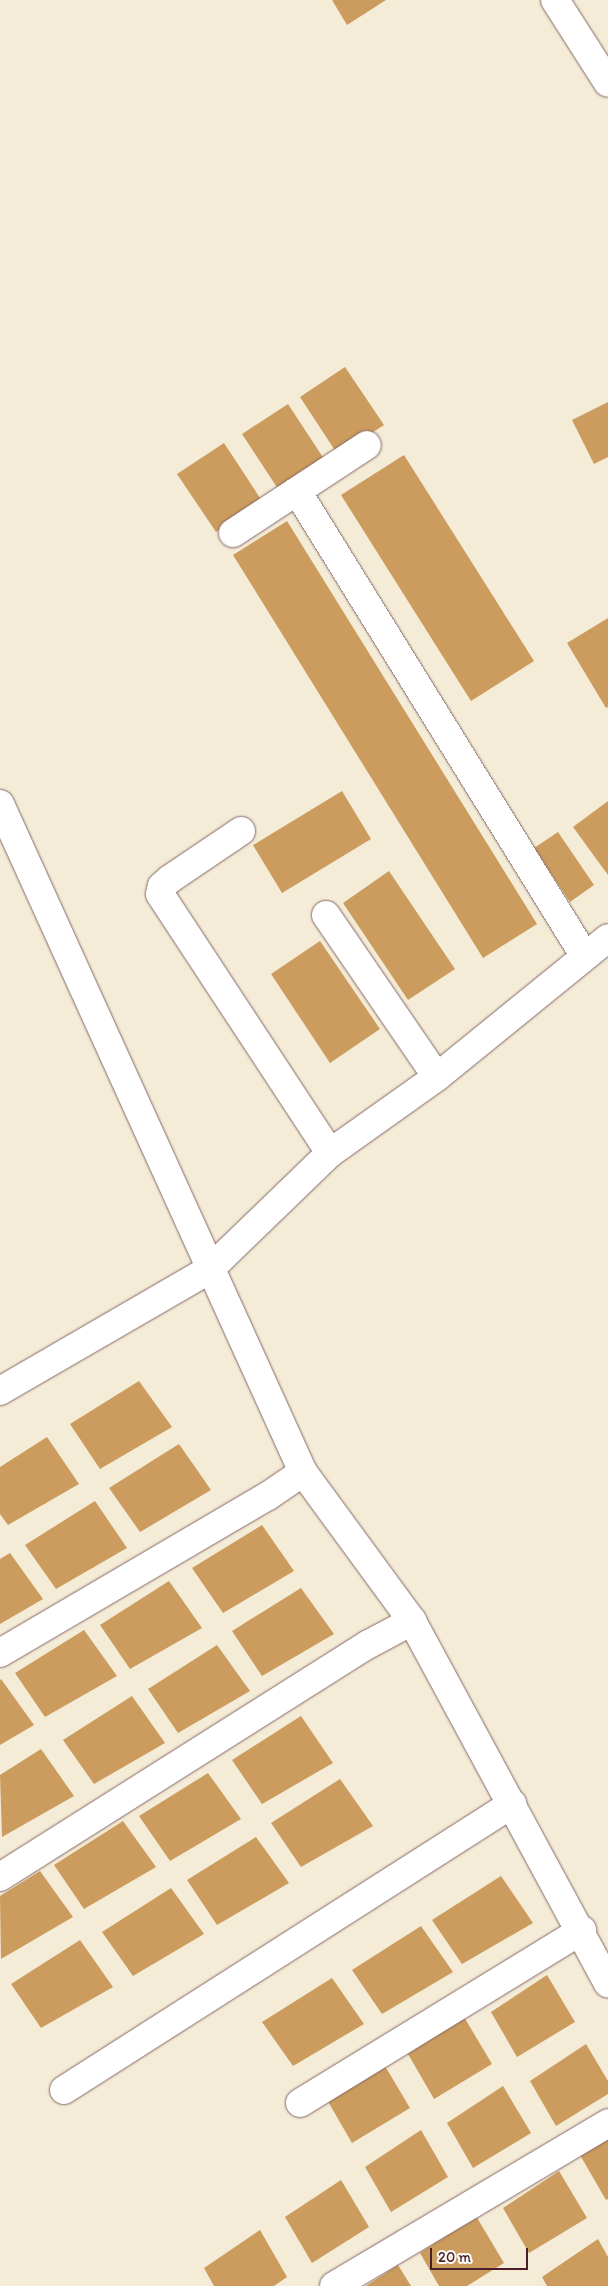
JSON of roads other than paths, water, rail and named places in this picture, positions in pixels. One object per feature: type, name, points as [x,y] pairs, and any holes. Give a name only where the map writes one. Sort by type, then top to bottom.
[{"type":"street","points":[[555,0],[608,83]]},
{"type":"street","points":[[233,534],[367,445]]},
{"type":"street","points":[[297,491],[584,955]]},
{"type":"street","points":[[0,804],[209,1270],[303,1472],[412,1621],[582,1930],[608,1983]]},
{"type":"street","points":[[241,831],[170,879],[162,886],[160,894],[330,1153]]},
{"type":"street","points":[[326,915],[436,1077]]},
{"type":"street","points":[[0,1391],[209,1270],[330,1153],[436,1077],[584,955],[608,938]]},
{"type":"street","points":[[0,1653],[268,1496],[303,1472]]},
{"type":"street","points":[[0,1877],[369,1644],[412,1621]]},
{"type":"street","points":[[64,2090],[512,1804]]},
{"type":"street","points":[[300,2103],[582,1930]]},
{"type":"street","points":[[334,2286],[608,2123]]}]
